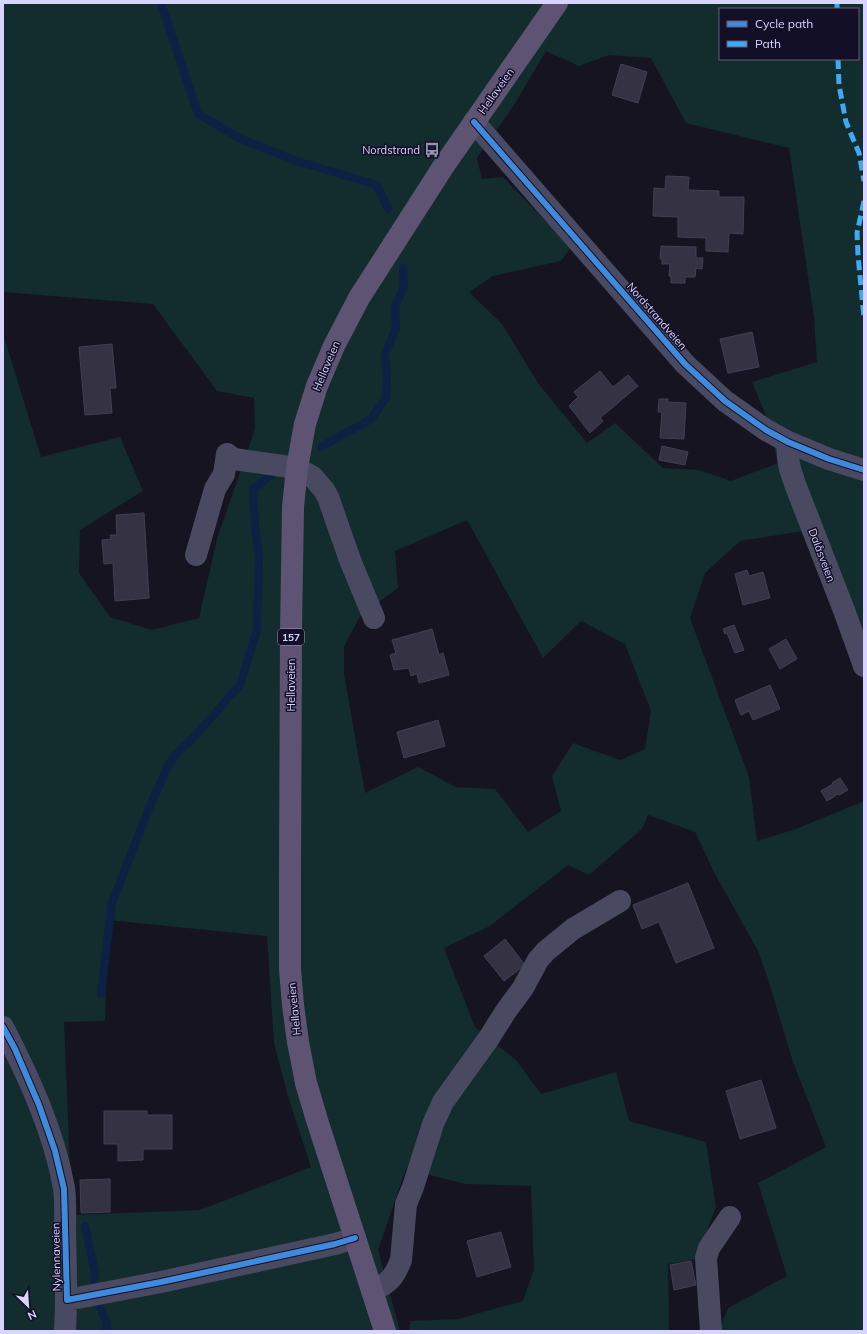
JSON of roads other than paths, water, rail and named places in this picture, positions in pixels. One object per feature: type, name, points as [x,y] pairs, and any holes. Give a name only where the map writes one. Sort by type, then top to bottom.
[{"type":"main road","name":"Hellaveien","points":[[385,1331],[306,1083],[293,1005],[290,969],[291,630],[293,507],[297,468],[304,424],[317,386],[334,346],[363,291],[418,204],[557,3]]},
{"type":"street","name":"Nordstrandveien","points":[[474,122],[685,364],[725,401],[766,430],[788,442],[829,459],[864,470]]},
{"type":"street","name":"Dalåsveien","points":[[788,442],[786,453],[794,484],[845,613],[864,666]]},
{"type":"street","points":[[196,555],[215,489],[224,474],[227,454],[234,459],[297,468],[313,477],[324,490],[350,560],[374,618]]},
{"type":"street","points":[[372,1291],[387,1284],[398,1268],[401,1260],[406,1204],[433,1124],[443,1102],[523,988],[538,960],[546,951],[573,929],[620,901]]},
{"type":"street","name":"Nylennaveien","points":[[3,1027],[15,1049],[39,1106],[55,1151],[62,1182],[64,1197],[67,1300],[65,1331]]},
{"type":"street","points":[[711,1331],[706,1258],[709,1248],[730,1217]]},
{"type":"street","name":"Nylennaveien","points":[[67,1300],[161,1282],[335,1244],[355,1238]]},
{"type":"waterway","points":[[161,3],[198,114],[241,139],[297,161],[377,185],[388,209]]},
{"type":"waterway","points":[[321,447],[371,419],[386,398],[387,379],[385,354],[396,328],[395,307],[404,286],[403,268]]},
{"type":"waterway","points":[[101,994],[112,903],[149,808],[167,768],[176,754],[195,736],[240,685],[257,630],[259,556],[255,528],[253,489],[272,474]]},
{"type":"waterway","points":[[85,1226],[95,1272],[94,1279]]},
{"type":"waterway","points":[[98,1302],[106,1321],[107,1331]]},
{"type":"place","name":"Nordstrand","points":[[432,150]]}]
